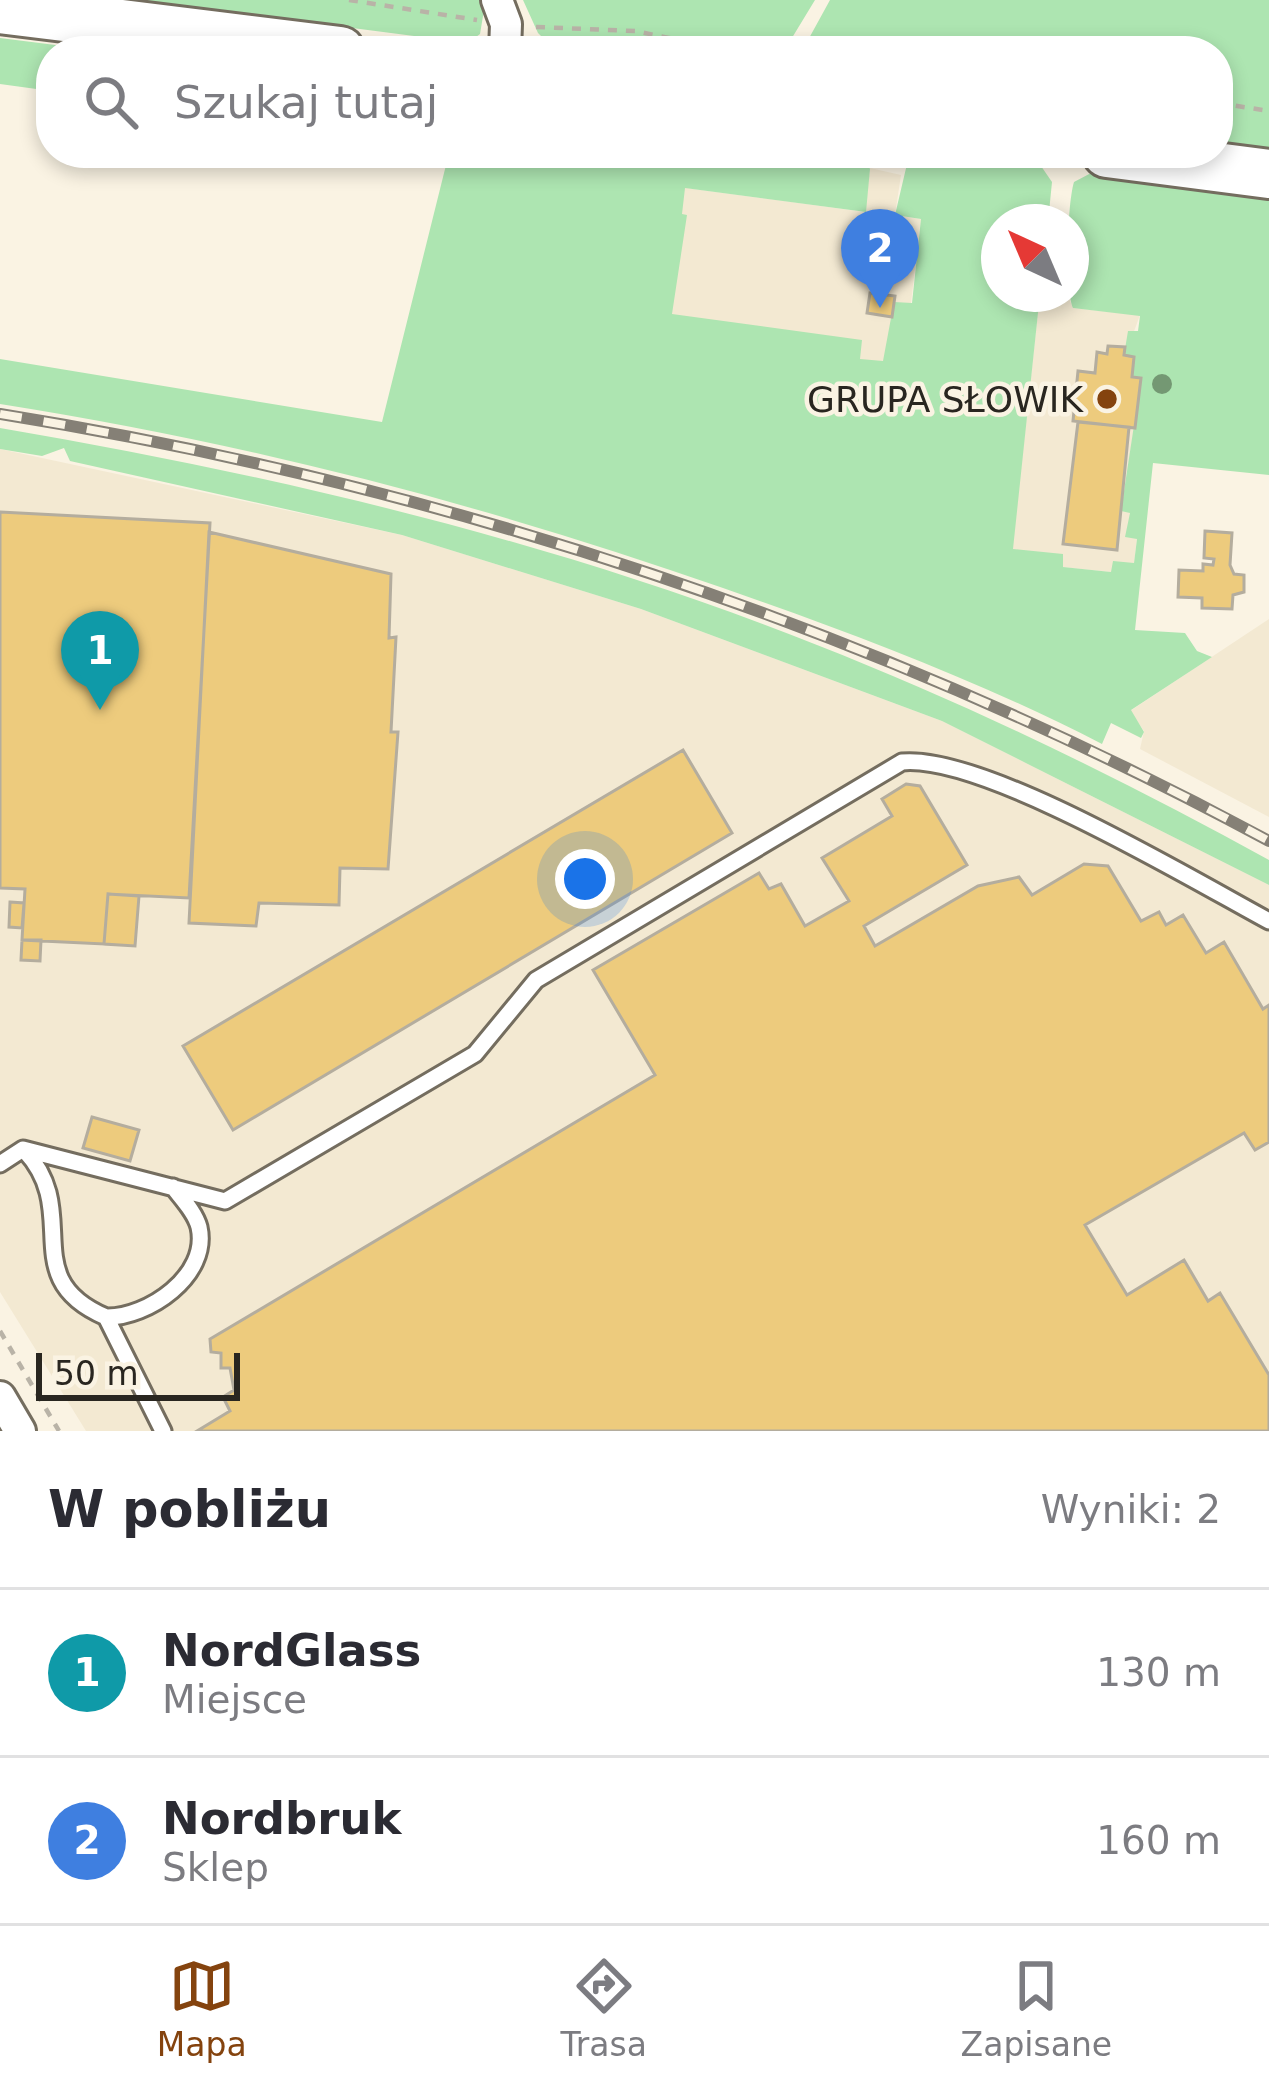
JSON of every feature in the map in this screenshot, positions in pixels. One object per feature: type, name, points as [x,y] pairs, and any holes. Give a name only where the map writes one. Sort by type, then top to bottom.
[{"type":"main road","points":[[0,9],[219,36]]},
{"type":"main road","points":[[1222,168],[1269,174]]},
{"type":"street","points":[[0,1397],[20,1431]]},
{"type":"lane","points":[[0,1164],[22,1149],[225,1201],[475,1054],[536,980],[902,762],[946,766],[1084,821],[1269,921]]},
{"type":"lane","points":[[22,1149],[51,1188],[56,1272],[69,1293],[106,1317],[124,1318],[168,1295],[198,1250],[200,1228],[173,1186]]},
{"type":"lane","points":[[106,1317],[164,1431]]},
{"type":"path","points":[[349,0],[503,25],[659,36]]},
{"type":"path","points":[[1233,105],[1269,111]]},
{"type":"path","points":[[0,1331],[58,1431]]},
{"type":"shaded area","points":[[870,168],[901,175],[895,215],[921,219],[902,379],[651,346],[672,186],[865,212]]},
{"type":"shaded area","points":[[1089,310],[1140,315],[1125,356],[1134,357],[1141,378],[1122,511],[1130,512],[1137,538],[1134,564],[1111,572],[1062,567],[1012,549],[1038,312]]},
{"type":"shaded area","points":[[0,449],[402,535],[641,609],[942,721],[1269,885],[1269,1431],[86,1431],[0,1292]]},
{"type":"shaded area","points":[[1269,619],[1269,817],[1140,749],[1144,731],[1130,711]]},
{"type":"green space","points":[[136,0],[484,0],[477,36],[414,36]]},
{"type":"green space","points":[[523,0],[815,0],[793,36],[538,33]]},
{"type":"green space","points":[[830,0],[1269,0],[1269,152],[1233,148],[1233,36],[810,36]]},
{"type":"green space","points":[[0,38],[36,43],[36,89],[0,84]]},
{"type":"green space","points":[[445,168],[870,168],[866,212],[685,188],[682,214],[687,215],[672,314],[862,340],[860,359],[883,361],[894,302],[912,303],[921,219],[895,215],[906,168],[1042,168],[1052,182],[1050,204],[981,204],[981,312],[1038,312],[1013,549],[1063,554],[1063,567],[1111,572],[1113,561],[1134,563],[1137,539],[1125,537],[1130,513],[1121,511],[1141,379],[1132,377],[1124,355],[1128,331],[1138,331],[1140,316],[1089,310],[1089,204],[1071,204],[1074,182],[1093,172],[1269,194],[1269,475],[1153,463],[1135,630],[1185,633],[1197,651],[1212,657],[1131,710],[1144,732],[1141,738],[1111,723],[1102,744],[1009,699],[867,641],[545,530],[275,457],[0,404],[0,359],[382,422]]},
{"type":"green space","points":[[0,428],[207,467],[414,515],[718,608],[933,693],[1103,773],[1269,860],[1269,885],[942,721],[641,609],[402,535],[70,461],[64,448],[42,456],[0,449]]},
{"type":"building","points":[[870,293],[895,296],[892,317],[867,313]]},
{"type":"building","name":"GRUPA SŁOWIK","points":[[1108,346],[1125,347],[1124,355],[1134,357],[1132,377],[1141,378],[1135,428],[1073,421],[1078,371],[1095,373],[1097,352],[1107,354]]},
{"type":"building","points":[[1078,422],[1129,427],[1117,550],[1063,544]]},
{"type":"building","points":[[0,512],[210,523],[189,898],[108,894],[104,944],[22,940],[25,889],[0,888]]},
{"type":"building","points":[[1205,531],[1232,533],[1230,565],[1234,574],[1244,575],[1244,592],[1233,595],[1232,609],[1202,608],[1202,598],[1178,597],[1179,570],[1203,571],[1203,564],[1213,565],[1214,559],[1204,558]]},
{"type":"building","points":[[209,532],[391,574],[389,638],[396,637],[391,732],[398,732],[388,869],[340,868],[339,905],[259,903],[256,926],[189,923]]},
{"type":"building","points":[[683,750],[732,833],[233,1130],[183,1046]]},
{"type":"building","points":[[906,784],[920,786],[967,865],[864,926],[875,946],[978,886],[1019,877],[1032,895],[1084,864],[1108,866],[1141,921],[1159,912],[1166,925],[1183,915],[1206,953],[1224,942],[1263,1009],[1269,1005],[1269,1142],[1255,1150],[1244,1133],[1085,1225],[1127,1295],[1184,1260],[1208,1301],[1220,1293],[1269,1375],[1269,1431],[197,1431],[230,1411],[223,1397],[234,1390],[230,1368],[221,1368],[221,1353],[211,1352],[210,1339],[655,1075],[593,970],[759,873],[769,889],[781,884],[805,926],[849,901],[822,858],[892,816],[882,799]]},
{"type":"building","points":[[108,894],[139,896],[135,946],[104,944]]},
{"type":"building","points":[[10,902],[24,903],[22,928],[9,927]]},
{"type":"building","points":[[22,940],[41,940],[40,961],[21,960]]},
{"type":"building","points":[[92,1117],[139,1130],[130,1161],[83,1148]]},
{"type":"railway","points":[[0,414],[166,444],[330,481],[492,524],[652,574],[966,694],[1119,764],[1269,841]]},
{"type":"place","name":"Nordbruk","points":[[880,308]]},
{"type":"place","name":"GRUPA SŁOWIK","points":[[1107,399]]},
{"type":"place","name":"NordGlass","points":[[100,710]]}]
